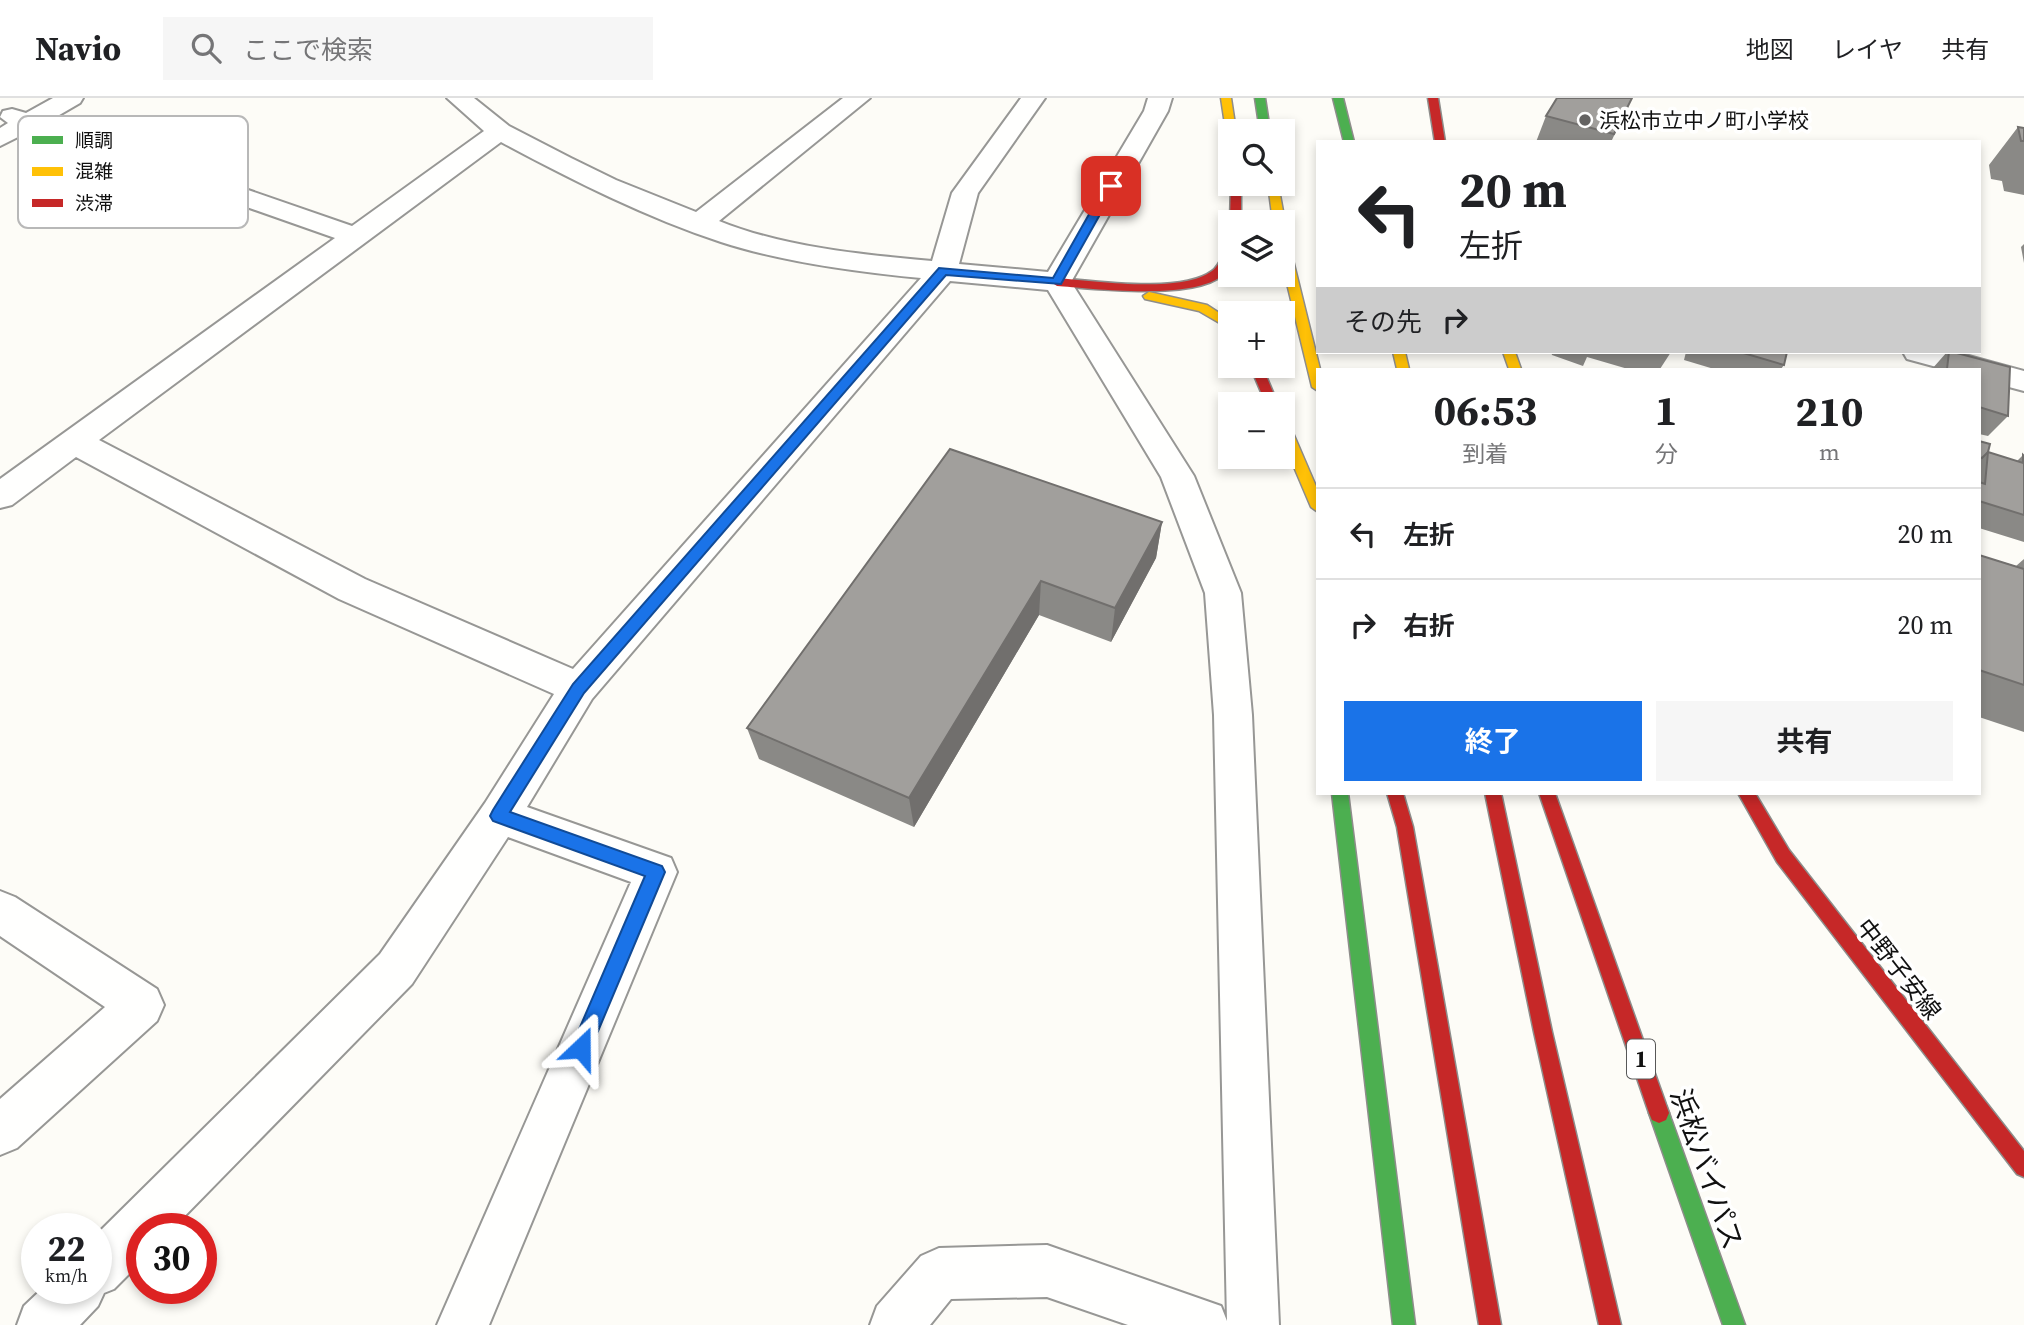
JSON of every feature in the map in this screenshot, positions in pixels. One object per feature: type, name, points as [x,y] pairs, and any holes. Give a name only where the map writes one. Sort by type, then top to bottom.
[{"type":"main road","points":[[1226,98],[1229,119]]},
{"type":"main road","points":[[1261,98],[1264,119]]},
{"type":"main road","points":[[1338,98],[1348,140]]},
{"type":"main road","points":[[1433,98],[1440,140]]},
{"type":"main road","points":[[1057,282],[1144,286],[1186,284],[1213,277],[1218,272]]},
{"type":"main road","points":[[1057,282],[1190,304],[1218,317]]},
{"type":"main road","points":[[1294,287],[1316,379]]},
{"type":"main road","points":[[1295,454],[1316,502]]},
{"type":"main road","points":[[1340,795],[1404,1325]]},
{"type":"main road","points":[[1396,795],[1405,827],[1490,1325]]},
{"type":"main road","points":[[1493,795],[1543,1032],[1610,1325]]},
{"type":"main road","name":"浜松バイパス","points":[[1548,795],[1734,1325]]},
{"type":"main road","name":"中野子安線","points":[[1747,795],[1783,856],[2024,1167]]},
{"type":"street","points":[[39,116],[71,98]]},
{"type":"street","points":[[459,98],[500,131],[607,186],[731,236],[793,250],[888,266],[1057,282]]},
{"type":"street","points":[[699,223],[858,98]]},
{"type":"street","points":[[112,1255],[396,969],[499,816],[579,688],[943,271],[965,193],[1033,98]]},
{"type":"street","points":[[1057,282],[1156,111],[1160,98]]},
{"type":"street","points":[[0,112],[18,118]]},
{"type":"street","points":[[0,138],[18,128]]},
{"type":"street","points":[[0,496],[500,131]]},
{"type":"street","points":[[248,199],[355,236]]},
{"type":"street","points":[[1057,282],[1177,476],[1223,593],[1233,715],[1252,1325]]},
{"type":"street","points":[[1925,354],[1976,368]]},
{"type":"street","points":[[1981,369],[2024,381]]},
{"type":"street","points":[[75,442],[352,589],[579,688]]},
{"type":"street","points":[[463,1325],[656,872],[499,816]]},
{"type":"street","points":[[0,911],[141,1004],[0,1131]]},
{"type":"street","points":[[896,1325],[939,1274],[1046,1271],[1202,1325]]},
{"type":"street","points":[[43,1325],[64,1304]]},
{"type":"building","name":"浜松市立中ノ町小学校","points":[[1557,98],[1632,98],[1614,134],[1546,116]]},
{"type":"building","points":[[2018,127],[2024,128],[2024,141],[2021,141]]},
{"type":"building","points":[[1747,354],[1787,354],[1784,365]]},
{"type":"building","points":[[1949,354],[1961,354],[2010,367],[2008,416],[1981,408],[1981,368],[1947,368]]},
{"type":"building","points":[[1981,442],[1990,444],[1988,452],[1982,458]]},
{"type":"building","points":[[950,449],[1162,522],[1115,608],[1041,581],[909,798],[747,728]]},
{"type":"building","points":[[1988,452],[2023,463],[2023,455],[2024,515],[1981,502],[1981,483],[1985,484]]},
{"type":"building","points":[[1981,556],[2024,569],[2024,685],[1981,671]]},
{"type":"traffic: fast","points":[[1260,98],[1263,119]]},
{"type":"traffic: fast","points":[[1338,98],[1348,140]]},
{"type":"traffic: fast","points":[[1340,795],[1404,1325]]},
{"type":"traffic: fast","points":[[1659,1113],[1734,1325]]},
{"type":"traffic: slow","points":[[1226,98],[1229,119]]},
{"type":"traffic: slow","points":[[1275,196],[1277,210]]},
{"type":"traffic: slow","points":[[1294,287],[1316,379]]},
{"type":"traffic: slow","points":[[1149,296],[1203,308],[1218,317]]},
{"type":"traffic: slow","points":[[1399,354],[1403,368]]},
{"type":"traffic: slow","points":[[1510,354],[1515,368]]},
{"type":"traffic: slow","points":[[1295,454],[1316,502]]},
{"type":"traffic: jam","points":[[1433,98],[1440,140]]},
{"type":"traffic: jam","points":[[1236,196],[1236,210]]},
{"type":"traffic: jam","points":[[1057,282],[1163,287],[1202,281],[1218,272]]},
{"type":"traffic: jam","points":[[1261,378],[1267,392]]},
{"type":"traffic: jam","points":[[1396,795],[1405,827],[1490,1325]]},
{"type":"traffic: jam","points":[[1493,795],[1543,1032],[1610,1325]]},
{"type":"traffic: jam","points":[[1548,795],[1659,1113]]},
{"type":"traffic: jam","points":[[1747,795],[1783,856],[2024,1167]]},
{"type":"place","name":"浜松市立中ノ町小学校","points":[[1585,120]]},
{"type":"route","points":[[581,1048],[656,872],[499,816],[579,688],[943,271],[1057,282],[1111,186]]}]
